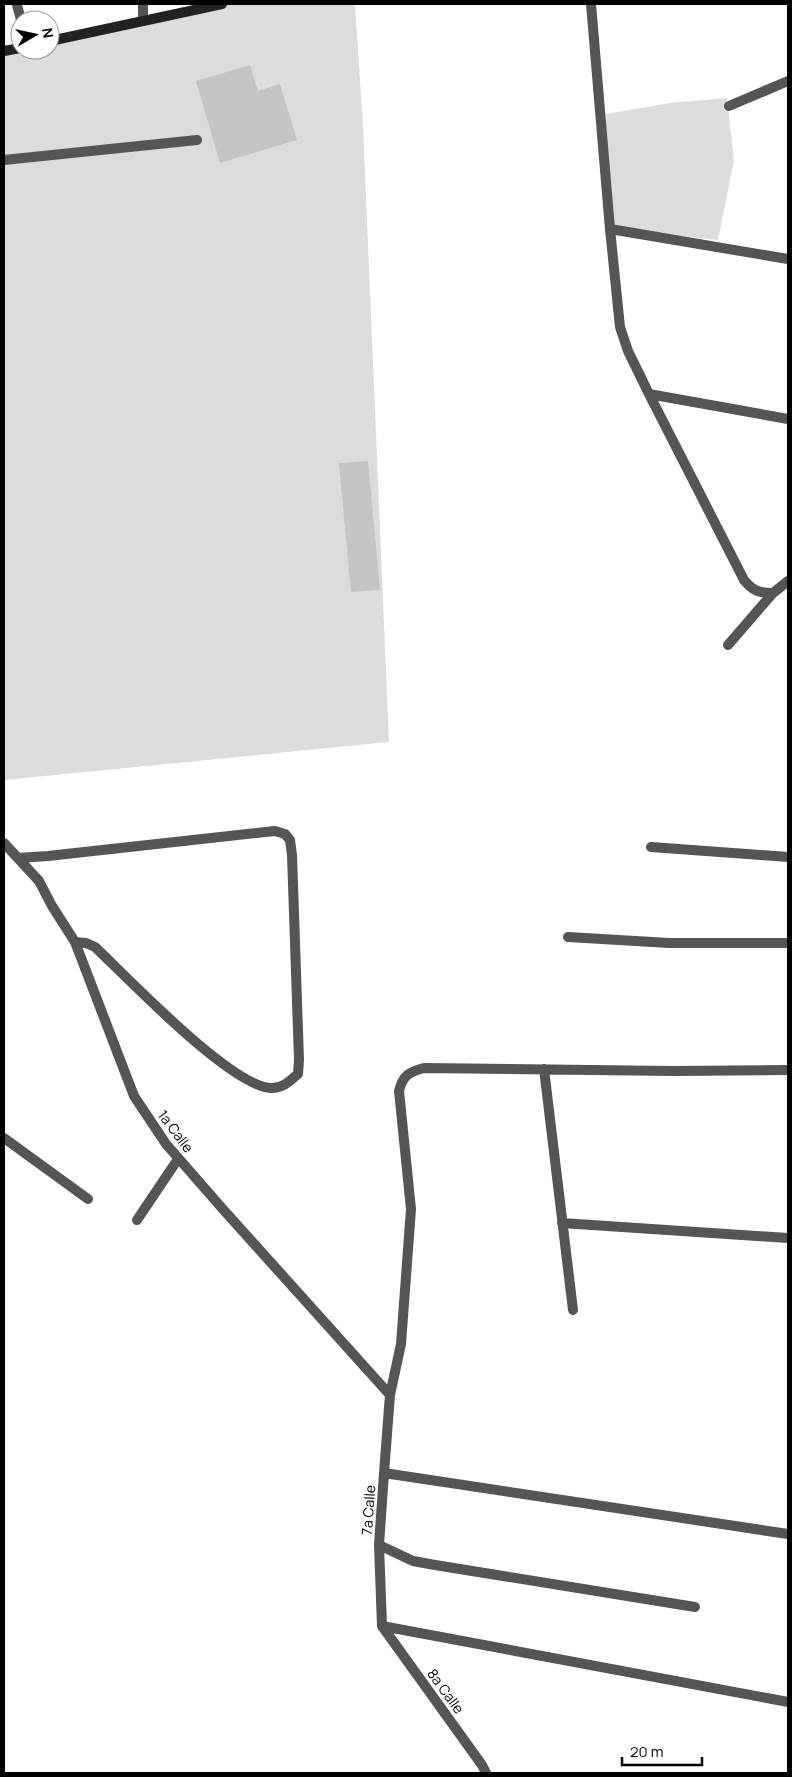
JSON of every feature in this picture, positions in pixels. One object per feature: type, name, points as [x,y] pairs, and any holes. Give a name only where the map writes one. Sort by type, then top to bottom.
[{"type":"main road","points":[[60,39],[222,4]]},
{"type":"street","points":[[142,4],[143,21]]},
{"type":"street","points":[[591,4],[620,327],[628,351],[648,394],[744,580],[750,588],[759,593],[773,593]]},
{"type":"street","points":[[17,5],[18,10]]},
{"type":"street","points":[[729,106],[788,81]]},
{"type":"street","points":[[4,160],[198,140]]},
{"type":"street","points":[[610,229],[788,259]]},
{"type":"street","points":[[648,394],[788,419]]},
{"type":"street","points":[[728,645],[773,593],[788,581]]},
{"type":"street","points":[[18,858],[275,830],[285,834],[290,840],[292,855],[298,1074],[286,1085],[272,1088],[251,1083],[207,1054],[95,946],[75,942]]},
{"type":"street","name":"1a Calle","points":[[4,843],[38,881],[75,942],[134,1096],[166,1144],[390,1395]]},
{"type":"street","points":[[651,847],[788,857]]},
{"type":"street","points":[[568,937],[669,943],[788,943]]},
{"type":"street","name":"7a Calle","points":[[382,1626],[379,1546],[384,1473],[390,1395],[401,1344],[411,1209],[399,1091],[402,1079],[412,1071],[424,1068],[673,1071],[788,1070]]},
{"type":"street","points":[[544,1069],[573,1310]]},
{"type":"street","points":[[4,1138],[88,1199]]},
{"type":"street","points":[[137,1220],[178,1158]]},
{"type":"street","points":[[562,1223],[788,1238]]},
{"type":"street","points":[[384,1473],[788,1534]]},
{"type":"street","points":[[379,1546],[413,1561],[695,1607]]},
{"type":"street","points":[[382,1626],[788,1702]]},
{"type":"street","name":"8a Calle","points":[[382,1626],[486,1773]]},
{"type":"shaded area","points":[[222,4],[355,4],[363,125],[389,742],[4,780],[4,51],[10,51],[10,60],[60,60],[60,39]]},
{"type":"shaded area","points":[[727,98],[734,160],[718,240],[610,229],[606,114],[670,103]]},
{"type":"building","points":[[250,65],[258,91],[280,84],[297,140],[220,163],[196,81]]},
{"type":"building","points":[[368,461],[380,590],[351,592],[339,463]]}]
